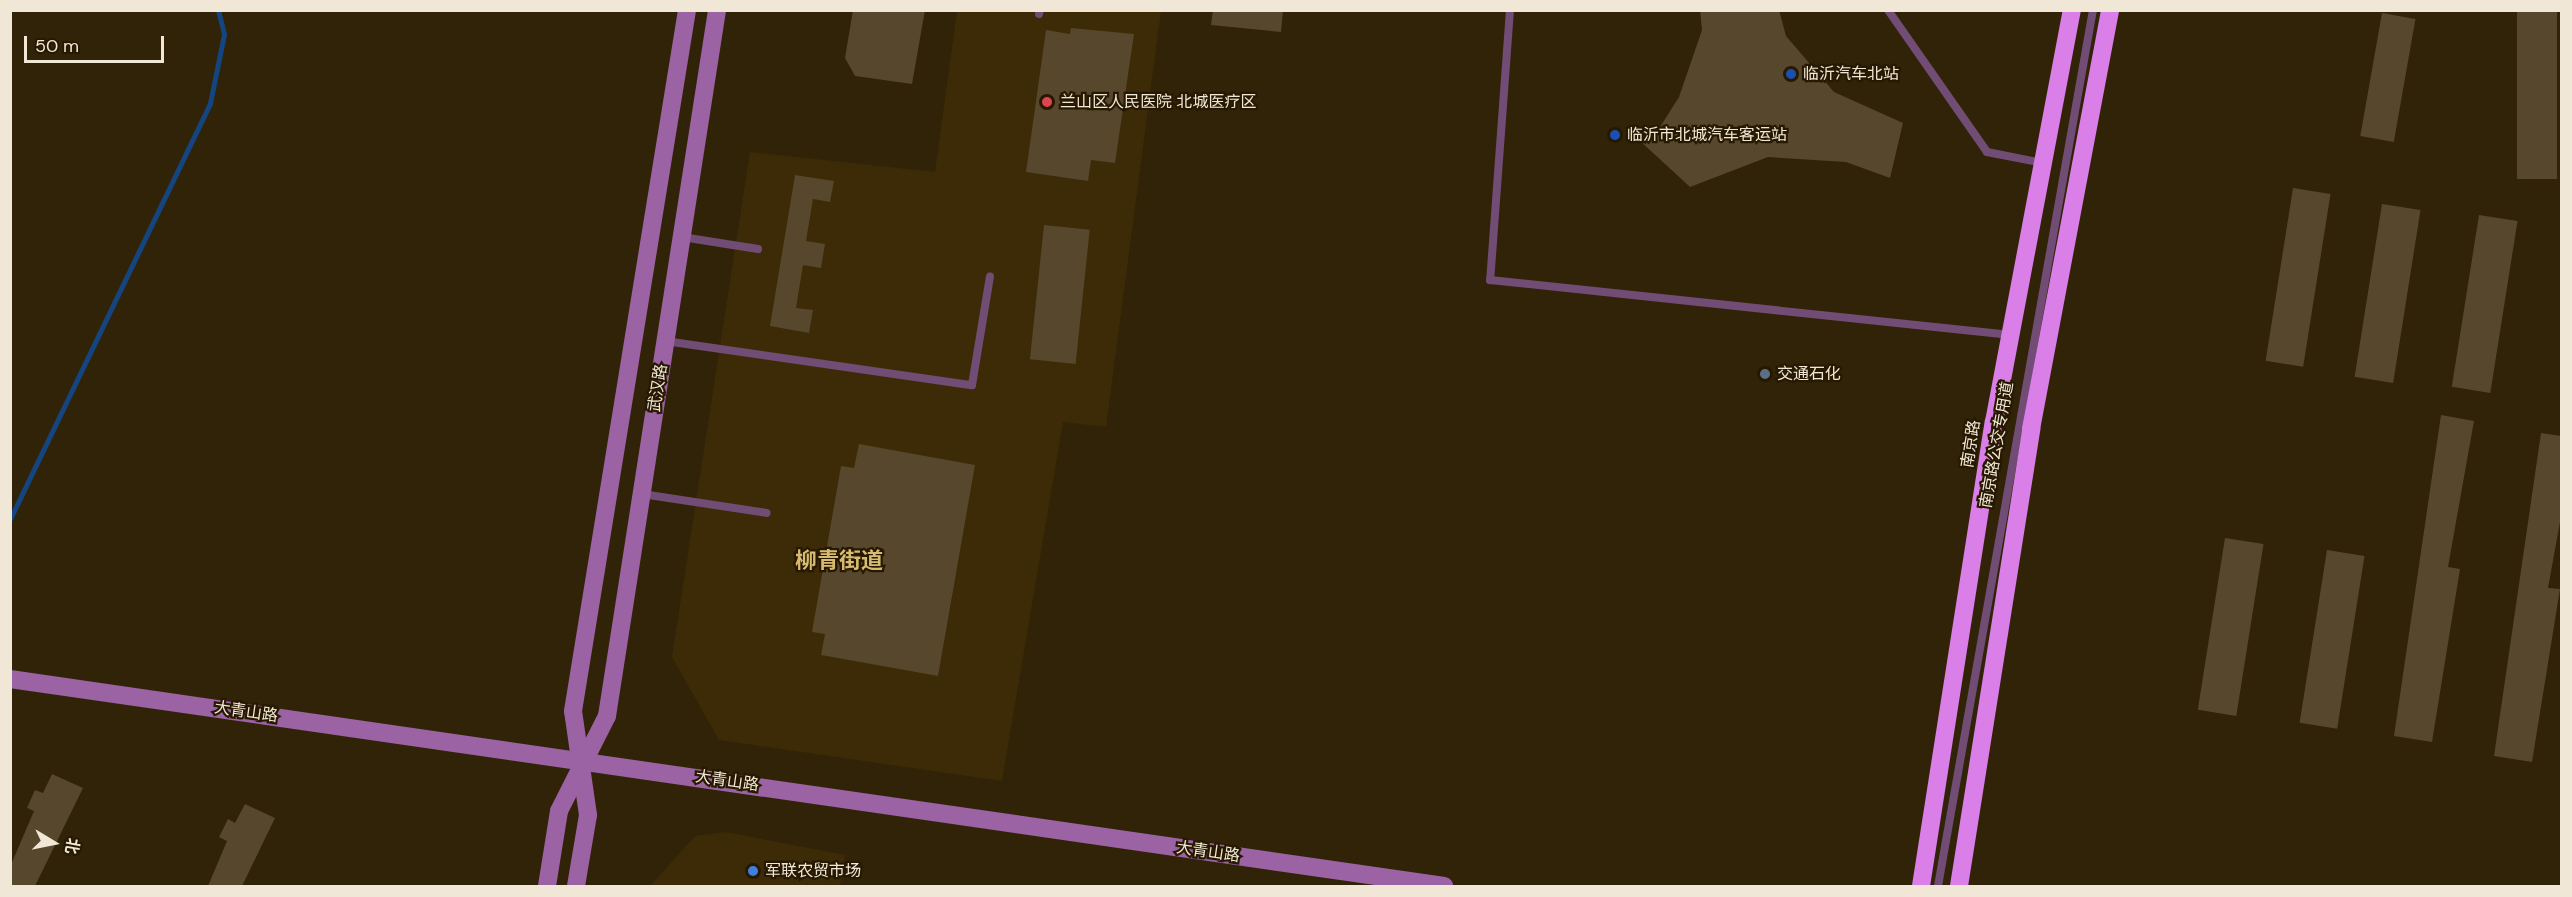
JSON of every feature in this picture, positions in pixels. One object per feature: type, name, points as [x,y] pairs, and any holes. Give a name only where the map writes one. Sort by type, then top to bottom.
[{"type":"highway","points":[[1959,886],[2031,429],[2110,10]]},
{"type":"highway","name":"南京路","points":[[1921,886],[2011,335],[2072,11]]},
{"type":"main road","name":"武汉路","points":[[576,886],[588,815],[583,760],[573,711],[687,10]]},
{"type":"main road","name":"武汉路","points":[[547,886],[559,811],[607,716],[717,10]]},
{"type":"main road","name":"大青山路","points":[[10,679],[1444,886]]},
{"type":"lane","points":[[1510,10],[1490,280],[2011,335]]},
{"type":"lane","points":[[1888,10],[1988,152],[2043,164]]},
{"type":"lane","name":"南京路公交专用道","points":[[1938,886],[2093,10]]},
{"type":"lane","points":[[682,237],[758,249]]},
{"type":"lane","points":[[665,341],[972,385],[990,276]]},
{"type":"lane","points":[[642,494],[767,513]]},
{"type":"shaded area","points":[[957,11],[1161,11],[1106,427],[1063,422],[1002,781],[719,740],[672,657],[750,152],[935,172]]},
{"type":"shaded area","name":"军联农贸市场","points":[[726,832],[845,855],[840,886],[650,886],[695,836]]},
{"type":"building","points":[[853,10],[925,10],[912,84],[855,76],[845,58]]},
{"type":"building","points":[[1213,10],[1283,10],[1281,32],[1211,25]]},
{"type":"building","points":[[1700,10],[1779,10],[1786,36],[1834,92],[1903,123],[1890,178],[1846,162],[1768,157],[1690,187],[1639,140],[1660,127],[1679,97],[1702,30]]},
{"type":"building","points":[[2517,10],[2557,10],[2557,179],[2517,179]]},
{"type":"building","points":[[2382,13],[2415,19],[2394,142],[2360,136]]},
{"type":"building","points":[[1071,28],[1134,34],[1115,163],[1091,160],[1088,181],[1026,172],[1046,30],[1070,34]]},
{"type":"building","points":[[795,175],[834,181],[830,202],[813,199],[806,241],[825,244],[821,268],[803,265],[796,308],[813,310],[809,333],[770,326]]},
{"type":"building","points":[[2293,188],[2331,194],[2303,367],[2266,361]]},
{"type":"building","points":[[2382,204],[2421,210],[2393,383],[2355,377]]},
{"type":"building","points":[[2479,215],[2518,221],[2490,393],[2452,387]]},
{"type":"building","points":[[1044,225],[1090,230],[1076,364],[1030,359]]},
{"type":"building","points":[[2441,415],[2474,421],[2448,567],[2460,569],[2432,742],[2394,736]]},
{"type":"building","points":[[2541,433],[2562,436],[2562,511],[2548,588],[2560,589],[2532,762],[2494,756]]},
{"type":"building","points":[[859,444],[975,465],[938,676],[821,655],[825,634],[812,632],[841,466],[854,468]]},
{"type":"building","points":[[2225,538],[2264,544],[2236,716],[2198,710]]},
{"type":"building","points":[[2327,550],[2365,556],[2337,729],[2300,723]]},
{"type":"building","points":[[52,774],[83,788],[35,886],[10,886],[10,867],[34,811],[27,808],[35,790],[43,793]]},
{"type":"building","points":[[245,804],[275,818],[242,886],[208,886],[227,841],[219,837],[228,819],[235,823]]},
{"type":"waterway","points":[[10,519],[210,103],[224,34],[218,10]]},
{"type":"place","name":"临沂汽车北站","points":[[1791,74]]},
{"type":"place","name":"兰山区人民医院 北城医疗区","points":[[1047,102]]},
{"type":"place","name":"临沂市北城汽车客运站","points":[[1615,135]]},
{"type":"place","name":"交通石化","points":[[1765,374]]},
{"type":"place","name":"军联农贸市场","points":[[753,871]]},
{"type":"district","name":"柳青街道","points":[[839,561]]}]
